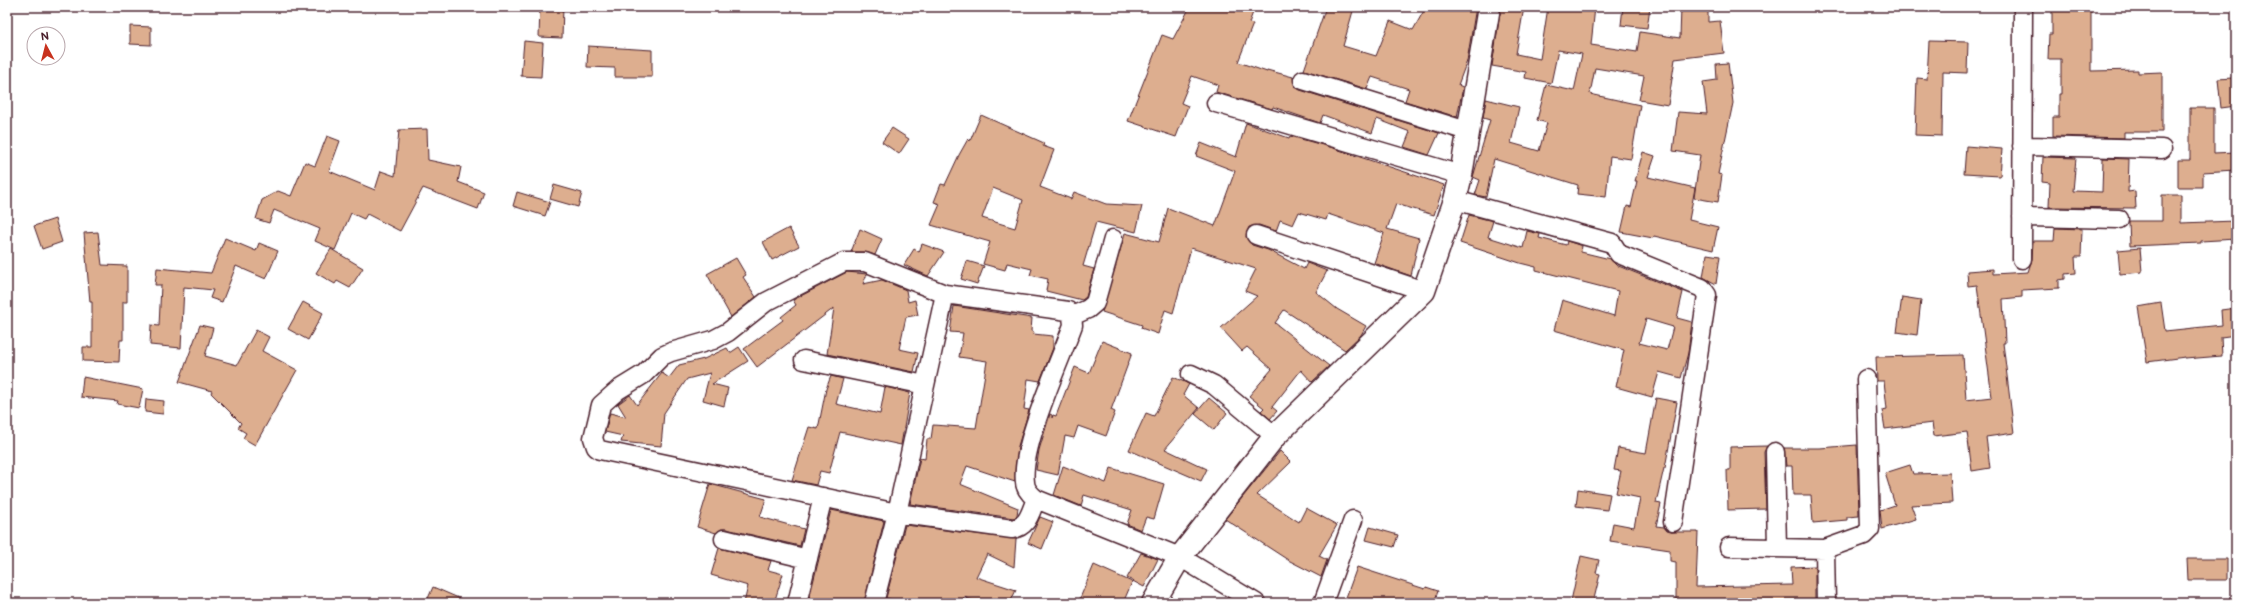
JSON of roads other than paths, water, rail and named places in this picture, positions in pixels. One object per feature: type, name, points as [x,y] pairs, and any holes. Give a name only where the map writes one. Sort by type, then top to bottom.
[{"type":"main road","points":[[1153,603],[1180,557],[1276,436],[1424,291],[1461,175],[1467,131],[1489,7]]},
{"type":"street","points":[[2022,7],[2022,259]]},
{"type":"street","points":[[1302,80],[1467,131]]},
{"type":"street","points":[[1216,103],[1461,175]]},
{"type":"street","points":[[2022,146],[2162,149]]},
{"type":"street","points":[[1454,200],[1612,243],[1620,254],[1702,288],[1707,295],[1673,522]]},
{"type":"street","points":[[2022,217],[2119,219]]},
{"type":"street","points":[[1256,235],[1424,291]]},
{"type":"street","points":[[1072,316],[1088,309],[1095,303],[1113,240]]},
{"type":"street","points":[[1036,499],[1026,524],[1020,528],[1012,529],[897,513],[600,450],[596,447],[593,438],[601,405],[618,390],[644,374],[662,356],[713,340],[728,332],[766,302],[836,265],[852,261],[865,262],[945,294],[1068,311],[1072,316],[1073,325],[1026,457],[1024,483],[1029,493],[1036,499],[1180,557],[1256,603]]},
{"type":"street","points":[[874,603],[897,513],[945,294]]},
{"type":"street","points":[[804,360],[925,385]]},
{"type":"street","points":[[1191,374],[1214,385],[1276,436]]},
{"type":"street","points":[[1729,547],[1825,549],[1864,535],[1870,528],[1866,379]]},
{"type":"street","points":[[1775,452],[1777,548]]},
{"type":"street","points":[[797,603],[823,497]]},
{"type":"street","points":[[1322,603],[1354,520]]},
{"type":"street","points":[[724,539],[808,559]]},
{"type":"street","points":[[1825,549],[1826,603]]}]
